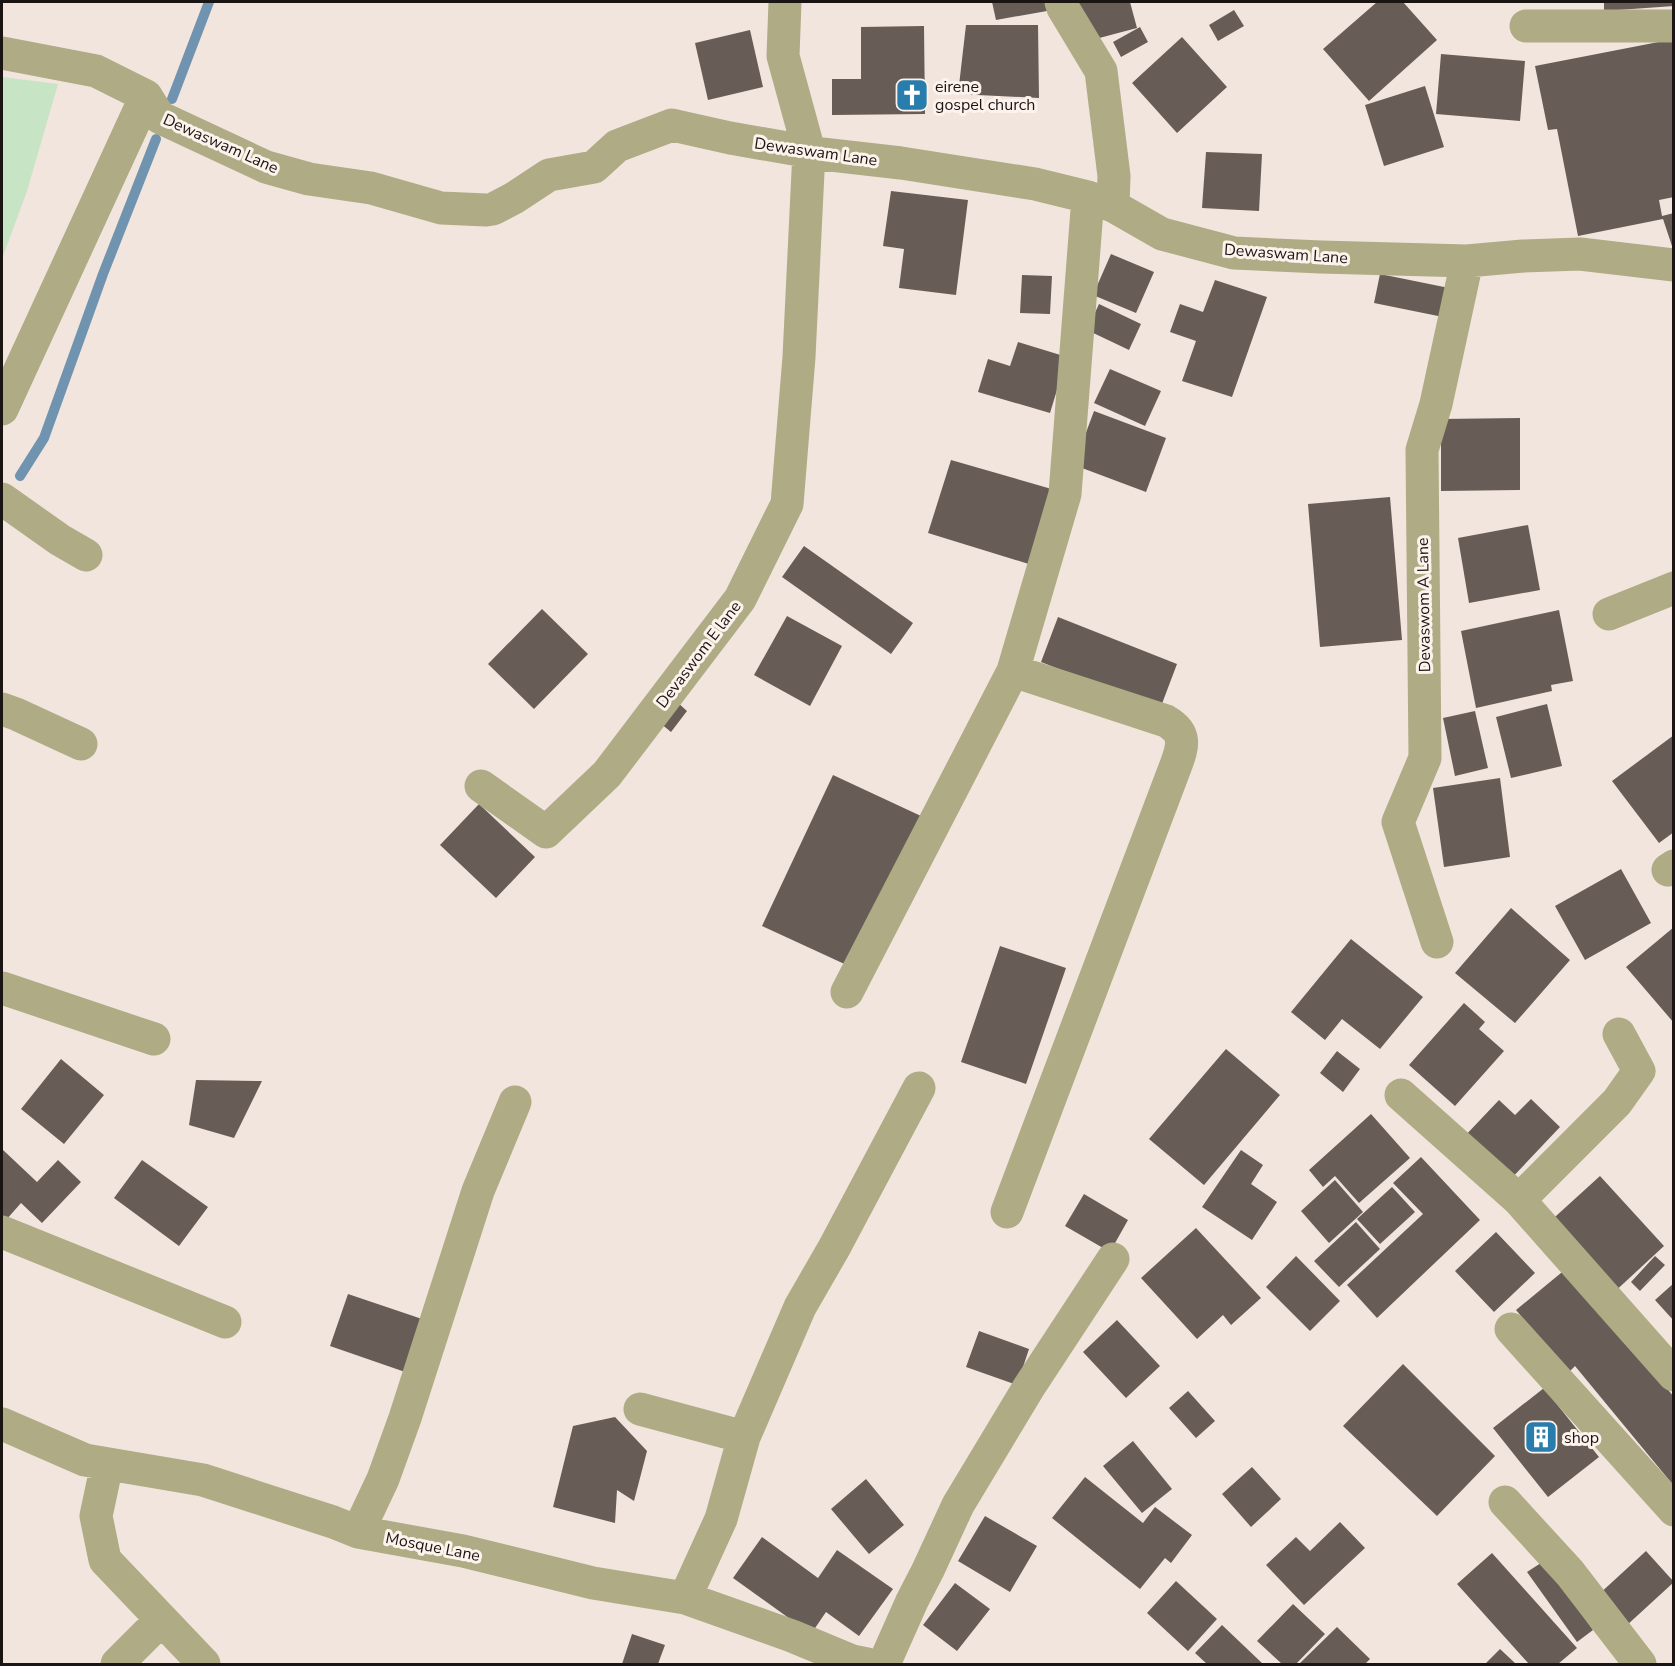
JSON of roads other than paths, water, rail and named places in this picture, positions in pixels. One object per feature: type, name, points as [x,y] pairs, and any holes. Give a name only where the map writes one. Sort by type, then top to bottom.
[{"type":"street","points":[[785,2],[783,56],[809,151]]},
{"type":"street","points":[[847,992],[1013,671],[1065,494],[1101,202],[1114,176],[1101,71],[1061,2]]},
{"type":"street","points":[[1526,26],[1674,26]]},
{"type":"street","name":"Dewaswam Lane","points":[[2,53],[96,71],[146,96],[159,117],[266,167],[309,179],[370,188],[441,208],[493,209],[549,175],[594,167],[617,146],[672,125],[730,138],[809,151],[1035,184],[1101,202],[1162,234],[1234,253],[1467,261],[1580,254],[1674,265]]},
{"type":"street","points":[[2,409],[146,96]]},
{"type":"street","name":"Devaswom E lane","points":[[481,786],[546,832],[607,774],[740,599],[760,554],[787,504],[799,357],[809,151]]},
{"type":"street","name":"Devaswom A Lane","points":[[1437,942],[1398,822],[1425,758],[1422,450],[1436,404],[1467,261]]},
{"type":"street","points":[[2,499],[60,540],[86,555]]},
{"type":"street","points":[[1610,614],[1674,588]]},
{"type":"street","points":[[1007,1212],[1176,765],[1182,743],[1177,728],[1166,721],[1013,671]]},
{"type":"street","points":[[2,709],[81,744]]},
{"type":"street","points":[[2,987],[154,1040]]},
{"type":"street","points":[[1519,1200],[1617,1102],[1639,1071],[1619,1034]]},
{"type":"street","points":[[685,1598],[720,1519],[744,1437],[800,1307],[919,1088]]},
{"type":"street","points":[[1401,1095],[1519,1200],[1674,1375]]},
{"type":"street","points":[[358,1532],[383,1479],[478,1191],[515,1102]]},
{"type":"street","points":[[2,1232],[225,1322]]},
{"type":"street","points":[[884,1665],[958,1505],[1029,1386],[1113,1259]]},
{"type":"street","points":[[1511,1329],[1674,1510]]},
{"type":"street","points":[[640,1409],[744,1437]]},
{"type":"street","name":"Mosque Lane","points":[[2,1424],[85,1460],[203,1480],[358,1532],[453,1549],[593,1583],[685,1598],[867,1665]]},
{"type":"street","points":[[107,1464],[96,1516],[105,1560],[204,1665]]},
{"type":"street","points":[[1505,1502],[1570,1573],[1640,1665]]},
{"type":"street","points":[[117,1665],[161,1620]]},
{"type":"waterway","points":[[172,99],[209,2]]},
{"type":"waterway","points":[[20,476],[44,438],[103,274],[156,139]]},
{"type":"place","name":"eirene gospel church","points":[[912,95]]},
{"type":"place","name":"shop","points":[[1541,1437]]}]
